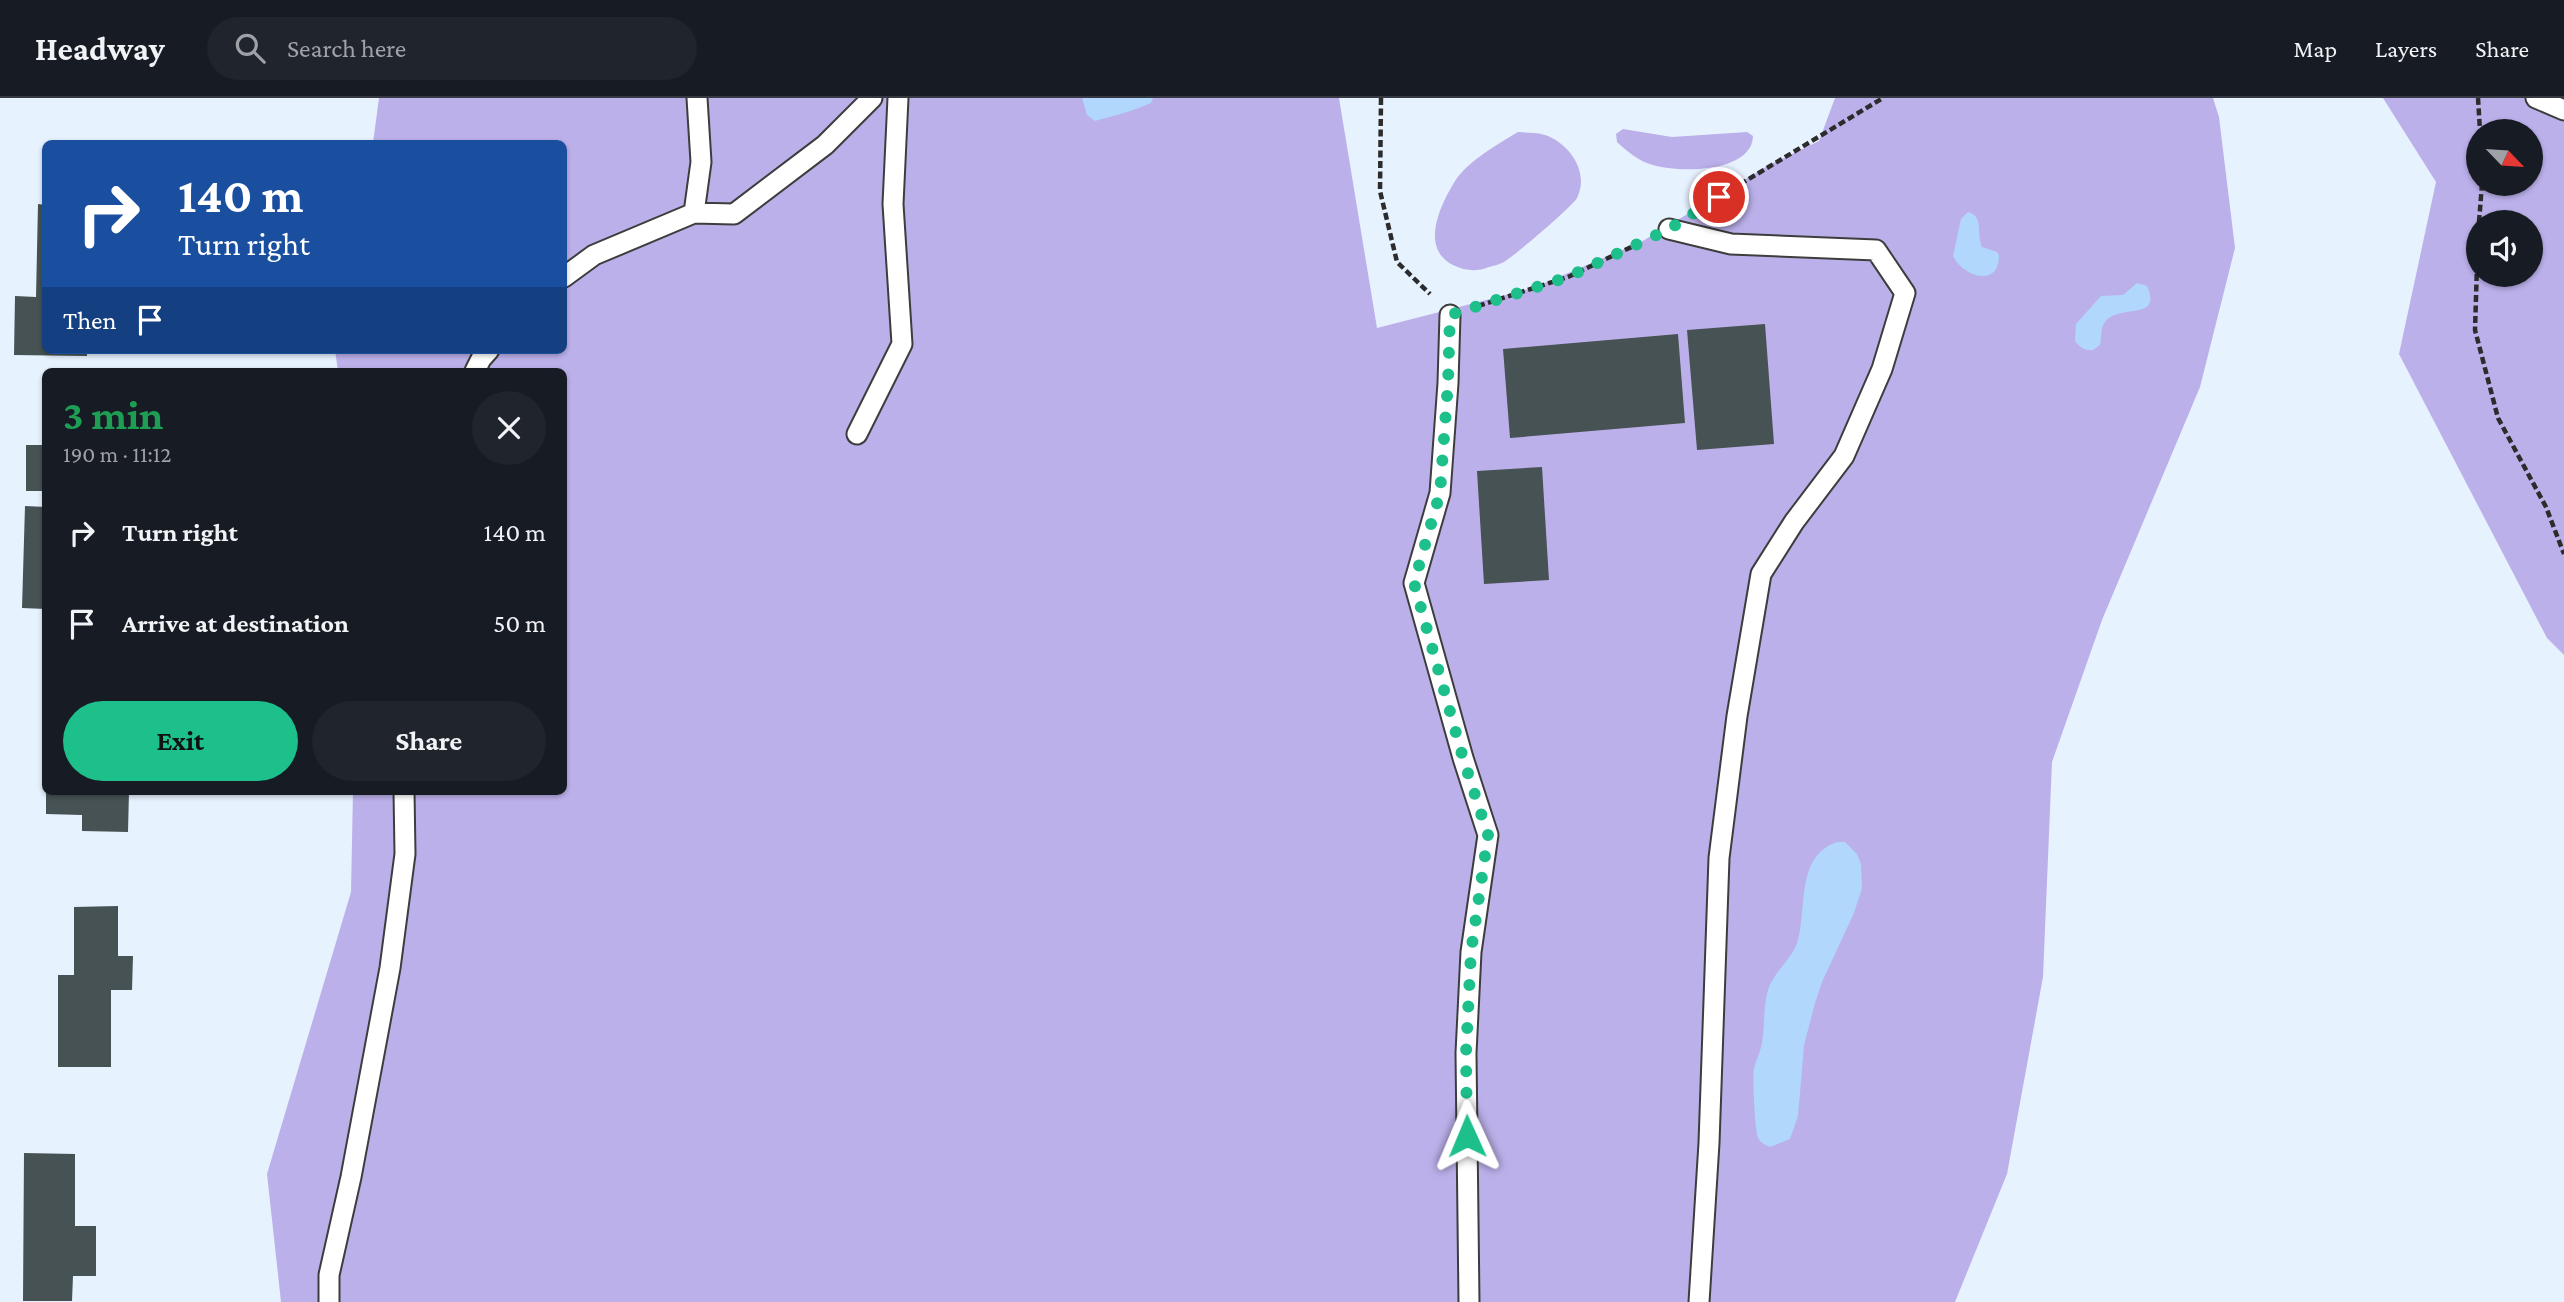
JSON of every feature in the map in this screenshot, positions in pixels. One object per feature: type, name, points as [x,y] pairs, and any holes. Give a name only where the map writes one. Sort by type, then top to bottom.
[{"type":"lane","points":[[694,213],[701,162],[698,98]]},
{"type":"lane","points":[[567,275],[594,255],[694,213],[734,214],[825,145],[872,98]]},
{"type":"lane","points":[[857,433],[902,345],[893,204],[898,98]]},
{"type":"lane","points":[[2536,98],[2564,110]]},
{"type":"lane","points":[[1669,229],[1731,244],[1876,250],[1905,293],[1882,369],[1844,456],[1794,522],[1761,573],[1737,716],[1719,858],[1709,1143],[1699,1302]]},
{"type":"lane","points":[[1450,315],[1440,493],[1414,583],[1463,758],[1488,835],[1471,952],[1466,1053],[1469,1302]]},
{"type":"lane","points":[[329,1302],[329,1275],[351,1177],[390,968],[405,854],[404,795]]},
{"type":"path","points":[[1381,98],[1380,191],[1397,262],[1450,315],[1568,277],[1669,229],[1883,98]]},
{"type":"path","points":[[2478,98],[2479,119]]},
{"type":"path","points":[[2476,287],[2475,330],[2498,418],[2546,507],[2564,554]]},
{"type":"shaded area","points":[[379,98],[1339,98],[1377,328],[1533,288],[1641,242],[1769,165],[1819,141],[1835,98],[2213,98],[2219,117],[2235,248],[2200,387],[2102,620],[2052,762],[2043,977],[2007,1174],[1955,1302],[281,1302],[267,1174],[351,892],[353,795],[567,795],[567,368],[338,368],[336,354],[567,354],[567,140],[373,140]]},
{"type":"shaded area","points":[[2383,98],[2564,98],[2564,655],[2547,638],[2399,354],[2436,182]]},
{"type":"shaded area","points":[[1623,129],[1672,137],[1747,132],[1753,136],[1749,148],[1741,157],[1728,164],[1679,169],[1653,165],[1634,156],[1617,142],[1616,134]]},
{"type":"shaded area","points":[[1518,132],[1545,135],[1569,152],[1581,178],[1577,198],[1504,262],[1475,270],[1453,265],[1437,248],[1435,237],[1444,201],[1455,181],[1468,167]]},
{"type":"sand","points":[[1082,98],[1153,98],[1151,103],[1144,106],[1095,121],[1087,115]]},
{"type":"sand","points":[[1968,212],[1978,221],[1982,247],[1997,252],[1999,256],[1997,266],[1987,276],[1972,274],[1953,256],[1961,219]]},
{"type":"sand","points":[[2137,283],[2147,286],[2149,304],[2144,308],[2111,316],[2102,327],[2100,345],[2093,350],[2085,349],[2075,341],[2076,324],[2101,296],[2123,295]]},
{"type":"sand","points":[[1837,842],[1845,842],[1857,854],[1861,864],[1862,888],[1815,1003],[1804,1045],[1798,1116],[1790,1139],[1770,1147],[1758,1138],[1754,1092],[1754,1069],[1762,1043],[1766,996],[1771,983],[1796,947],[1809,870],[1824,849]]},
{"type":"building","points":[[38,204],[42,204],[42,354],[87,356],[14,355],[15,296],[36,297]]},
{"type":"building","points":[[1765,324],[1774,444],[1697,450],[1687,330]]},
{"type":"building","points":[[1678,334],[1685,423],[1510,438],[1503,349]]},
{"type":"building","points":[[26,445],[42,445],[42,491],[26,491]]},
{"type":"building","points":[[1542,467],[1549,580],[1484,584],[1477,471]]},
{"type":"building","points":[[25,506],[42,507],[42,609],[22,608]]},
{"type":"building","points":[[46,795],[129,795],[128,832],[82,831],[82,815],[46,814]]},
{"type":"building","points":[[118,906],[118,956],[133,956],[132,990],[111,990],[111,1067],[58,1067],[58,975],[74,975],[74,907]]},
{"type":"building","points":[[24,1153],[75,1154],[75,1226],[96,1226],[96,1276],[73,1276],[72,1301],[23,1301]]},
{"type":"route","points":[[1467,1136],[1466,1053],[1471,952],[1488,835],[1463,758],[1414,583],[1440,493],[1450,315],[1568,277],[1669,229],[1719,197]]}]
